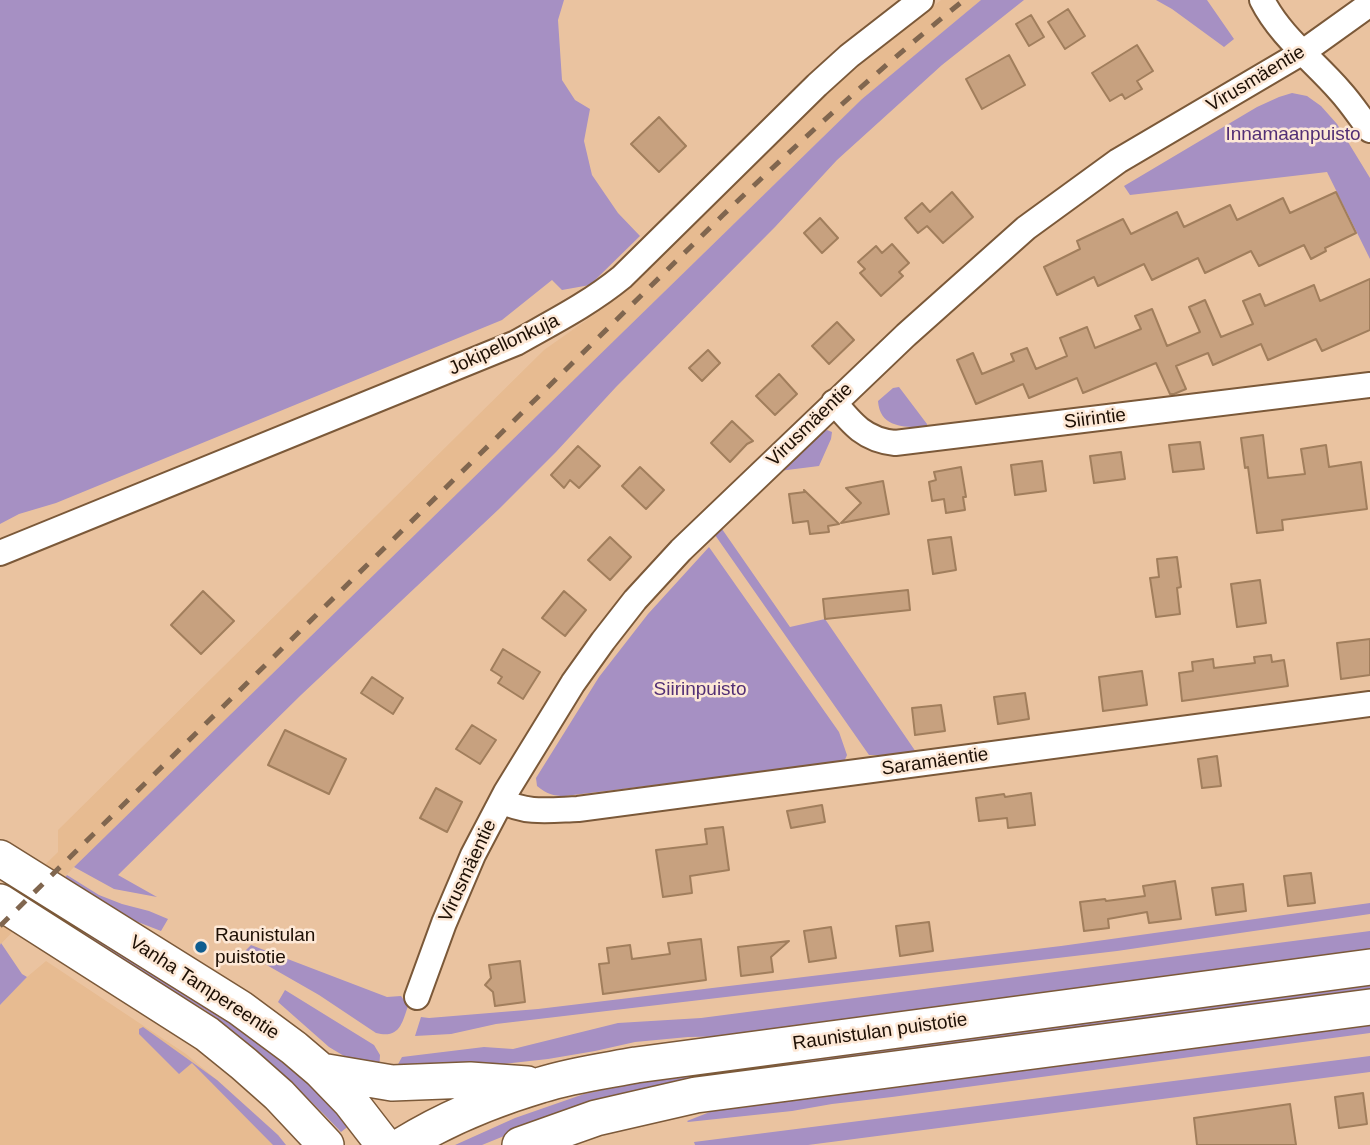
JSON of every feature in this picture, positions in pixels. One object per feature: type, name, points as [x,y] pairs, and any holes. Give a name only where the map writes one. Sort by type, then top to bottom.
[{"type":"main road","name":"Vanha Tampereentie","points":[[0,858],[240,1007],[321,1071],[350,1101],[384,1145]]},
{"type":"main road","name":"Vanha Tampereentie","points":[[0,902],[207,1034],[279,1095],[326,1145]]},
{"type":"main road","name":"Raunistulan puistotie","points":[[403,1145],[430,1129],[483,1105],[541,1084],[649,1063],[1370,967]]},
{"type":"main road","name":"Raunistulan puistotie","points":[[520,1145],[596,1118],[696,1095],[1370,1007]]},
{"type":"main road","points":[[321,1071],[392,1083],[470,1080],[541,1084]]},
{"type":"street","name":"Jokipellonkuja","points":[[0,553],[516,343],[583,306],[622,277],[841,63],[921,0]]},
{"type":"street","points":[[1262,0],[1268,12],[1340,91],[1370,130]]},
{"type":"street","name":"Virusmäentie","points":[[417,997],[473,855],[502,801],[573,683],[635,600],[681,550],[834,402],[964,281],[1026,228],[1118,161],[1303,52],[1370,4]]},
{"type":"street","name":"Siirintie","points":[[834,402],[855,427],[883,442],[895,443],[1370,385]]},
{"type":"street","name":"Saramäentie","points":[[502,801],[516,808],[530,810],[578,809],[1370,704]]},
{"type":"shaded area","points":[[941,0],[981,0],[862,99],[74,867],[0,945],[0,909],[58,852],[58,830],[544,350],[622,295],[841,81]]},
{"type":"shaded area","points":[[46,961],[186,1054],[286,1145],[0,1145],[0,1005]]},
{"type":"green space","points":[[0,0],[564,0],[558,20],[562,80],[575,100],[590,109],[584,141],[592,175],[618,213],[640,236],[590,285],[562,290],[552,280],[502,320],[56,503],[19,514],[0,524]]},
{"type":"green space","points":[[981,0],[1024,0],[942,65],[837,160],[499,509],[301,695],[118,875],[157,897],[114,889],[74,867],[862,99]]},
{"type":"green space","points":[[1156,0],[1207,0],[1234,39],[1224,47]]},
{"type":"green space","name":"Innamaanpuisto","points":[[1292,93],[1307,96],[1321,106],[1337,124],[1370,178],[1370,259],[1327,172],[1130,195],[1124,186],[1257,107]]},
{"type":"green space","points":[[899,387],[927,427],[895,424],[884,417],[878,401],[893,388]]},
{"type":"green space","points":[[827,430],[832,432],[831,439],[819,466],[779,471],[817,434]]},
{"type":"green space","points":[[722,529],[790,627],[825,619],[918,755],[869,755],[715,535]]},
{"type":"green space","name":"Siirinpuisto","points":[[709,547],[839,732],[847,755],[844,762],[565,796],[550,794],[541,789],[537,786],[536,778],[599,677],[648,614]]},
{"type":"green space","points":[[67,875],[99,895],[168,919],[161,931],[112,912],[60,883]]},
{"type":"green space","points":[[42,901],[239,1023],[304,1075],[350,1125],[341,1132],[276,1068],[205,1010],[35,909]]},
{"type":"green space","points":[[1370,903],[1370,914],[1117,951],[496,1024],[451,1034],[415,1036],[421,1017],[538,1009],[1061,946]]},
{"type":"green space","points":[[1370,931],[1370,957],[744,1036],[635,1042],[548,1059],[476,1067],[397,1066],[402,1057],[484,1047],[513,1049],[618,1023],[701,1018]]},
{"type":"green space","points":[[1,943],[22,974],[27,977],[0,1005],[0,945]]},
{"type":"green space","points":[[251,945],[387,997],[401,996],[408,1006],[401,1024],[390,1034],[376,1033],[319,995],[244,952]]},
{"type":"green space","points":[[1370,982],[1370,994],[519,1130],[482,1145],[455,1145],[515,1118],[584,1094],[665,1077]]},
{"type":"green space","points":[[285,990],[374,1045],[380,1055],[379,1070],[354,1062],[329,1047],[278,1002]]},
{"type":"green space","points":[[1370,1020],[1370,1033],[792,1111],[687,1121],[720,1108]]},
{"type":"green space","points":[[143,1027],[217,1080],[286,1145],[273,1145],[192,1063],[179,1074],[139,1034],[139,1029]]},
{"type":"green space","points":[[1370,1056],[1370,1072],[808,1145],[695,1145],[694,1142]]},
{"type":"building","points":[[1068,9],[1085,36],[1065,49],[1048,22]]},
{"type":"building","points":[[1031,15],[1044,37],[1029,46],[1016,24]]},
{"type":"building","points":[[1137,45],[1153,71],[1137,81],[1142,89],[1125,99],[1122,94],[1110,101],[1092,73]]},
{"type":"building","points":[[1009,55],[1025,85],[982,109],[966,79]]},
{"type":"building","points":[[659,117],[686,146],[659,172],[631,144]]},
{"type":"building","points":[[952,192],[973,217],[943,243],[927,226],[918,233],[905,218],[922,203],[930,212]]},
{"type":"building","points":[[1336,192],[1356,233],[1325,248],[1326,251],[1311,259],[1304,245],[1259,266],[1251,251],[1205,273],[1198,258],[1152,280],[1144,264],[1098,286],[1094,277],[1057,295],[1044,267],[1080,249],[1077,241],[1123,219],[1131,234],[1177,212],[1184,227],[1230,205],[1237,220],[1283,198],[1290,213]]},
{"type":"building","points":[[820,218],[838,238],[822,253],[804,233]]},
{"type":"building","points":[[892,244],[909,263],[899,272],[903,276],[881,296],[860,273],[865,269],[858,262],[876,246],[882,253]]},
{"type":"building","points":[[1370,279],[1370,330],[1322,351],[1316,339],[1268,360],[1261,344],[1213,365],[1208,353],[1176,366],[1186,389],[1174,394],[1170,394],[1156,363],[1083,393],[1077,378],[1029,398],[1023,384],[976,404],[957,360],[973,353],[982,374],[1014,361],[1011,354],[1027,348],[1036,369],[1067,356],[1060,338],[1087,327],[1095,348],[1141,329],[1135,316],[1152,309],[1167,346],[1200,332],[1189,307],[1205,300],[1221,337],[1253,324],[1243,301],[1260,294],[1265,306],[1314,285],[1320,301]]},
{"type":"building","points":[[837,322],[854,340],[829,364],[812,346]]},
{"type":"building","points":[[708,350],[720,363],[702,381],[689,368]]},
{"type":"building","points":[[779,374],[797,394],[775,415],[756,396]]},
{"type":"building","points":[[732,421],[753,441],[730,462],[711,443]]},
{"type":"building","points":[[1263,435],[1268,478],[1305,474],[1301,449],[1326,445],[1329,467],[1361,462],[1367,509],[1282,520],[1283,530],[1257,533],[1241,438]]},
{"type":"building","points":[[1200,442],[1204,469],[1173,472],[1169,445]]},
{"type":"building","points":[[578,446],[600,466],[579,488],[570,480],[564,488],[551,475]]},
{"type":"building","points":[[1121,452],[1125,479],[1094,483],[1090,456]]},
{"type":"building","points":[[1042,461],[1046,491],[1015,495],[1011,465]]},
{"type":"building","points":[[640,467],[664,490],[646,509],[622,486]]},
{"type":"building","points":[[961,467],[966,497],[963,497],[965,510],[946,513],[944,499],[932,501],[929,482],[936,480],[934,472]]},
{"type":"building","points":[[883,481],[889,514],[841,523],[861,503],[846,488]]},
{"type":"building","points":[[804,490],[839,524],[828,526],[829,532],[810,534],[808,521],[793,523],[789,494],[805,492]]},
{"type":"building","points":[[610,537],[631,557],[610,580],[588,560]]},
{"type":"building","points":[[951,537],[956,570],[933,574],[928,540]]},
{"type":"building","points":[[1177,557],[1181,587],[1177,588],[1180,614],[1156,617],[1150,578],[1159,577],[1157,559]]},
{"type":"building","points":[[1260,580],[1266,623],[1237,627],[1231,584]]},
{"type":"building","points":[[908,590],[910,610],[825,619],[823,599]]},
{"type":"building","points":[[203,591],[234,621],[201,654],[171,625]]},
{"type":"building","points":[[564,591],[586,610],[565,636],[542,618]]},
{"type":"building","points":[[1370,639],[1370,675],[1341,679],[1337,643]]},
{"type":"building","points":[[503,649],[540,672],[523,699],[498,683],[502,677],[491,670]]},
{"type":"building","points":[[1271,655],[1272,662],[1284,660],[1288,686],[1182,701],[1179,673],[1193,671],[1192,662],[1213,659],[1214,668],[1255,663],[1254,657]]},
{"type":"building","points":[[1142,671],[1147,705],[1103,711],[1099,677]]},
{"type":"building","points":[[372,677],[403,698],[393,714],[361,693]]},
{"type":"building","points":[[1025,693],[1029,719],[998,724],[994,697]]},
{"type":"building","points":[[941,705],[945,731],[915,735],[912,708]]},
{"type":"building","points":[[472,725],[496,740],[480,764],[456,749]]},
{"type":"building","points":[[285,730],[346,759],[329,794],[268,765]]},
{"type":"building","points":[[1217,756],[1221,786],[1202,788],[1198,759]]},
{"type":"building","points":[[436,788],[462,802],[447,832],[420,818]]},
{"type":"building","points":[[1031,793],[1035,825],[1008,828],[1007,818],[979,821],[976,798]]},
{"type":"building","points":[[822,805],[825,822],[791,828],[787,811]]},
{"type":"building","points":[[723,827],[729,870],[690,876],[692,893],[663,897],[656,850],[707,844],[705,829]]},
{"type":"building","points":[[1311,873],[1315,903],[1288,906],[1284,876]]},
{"type":"building","points":[[1175,881],[1181,919],[1149,923],[1147,912],[1108,919],[1109,928],[1084,931],[1080,902],[1145,896],[1143,886]]},
{"type":"building","points":[[1243,884],[1246,911],[1216,915],[1212,888]]},
{"type":"building","points":[[929,922],[933,951],[900,956],[896,926]]},
{"type":"building","points":[[831,927],[836,958],[809,962],[804,931]]},
{"type":"building","points":[[701,939],[706,980],[603,994],[599,964],[609,963],[607,948],[630,945],[632,959],[670,954],[668,943]]},
{"type":"building","points":[[789,941],[771,957],[773,972],[741,976],[738,947]]},
{"type":"building","points":[[520,961],[525,1002],[495,1006],[493,992],[485,985],[491,978],[489,965]]},
{"type":"building","points":[[1363,1093],[1367,1124],[1339,1128],[1335,1097]]},
{"type":"building","points":[[1290,1104],[1296,1145],[1197,1145],[1194,1118]]},
{"type":"railway","points":[[0,926],[723,215],[841,105],[964,0]]},
{"type":"place","name":"Raunistulan puistotie","points":[[201,947]]}]
